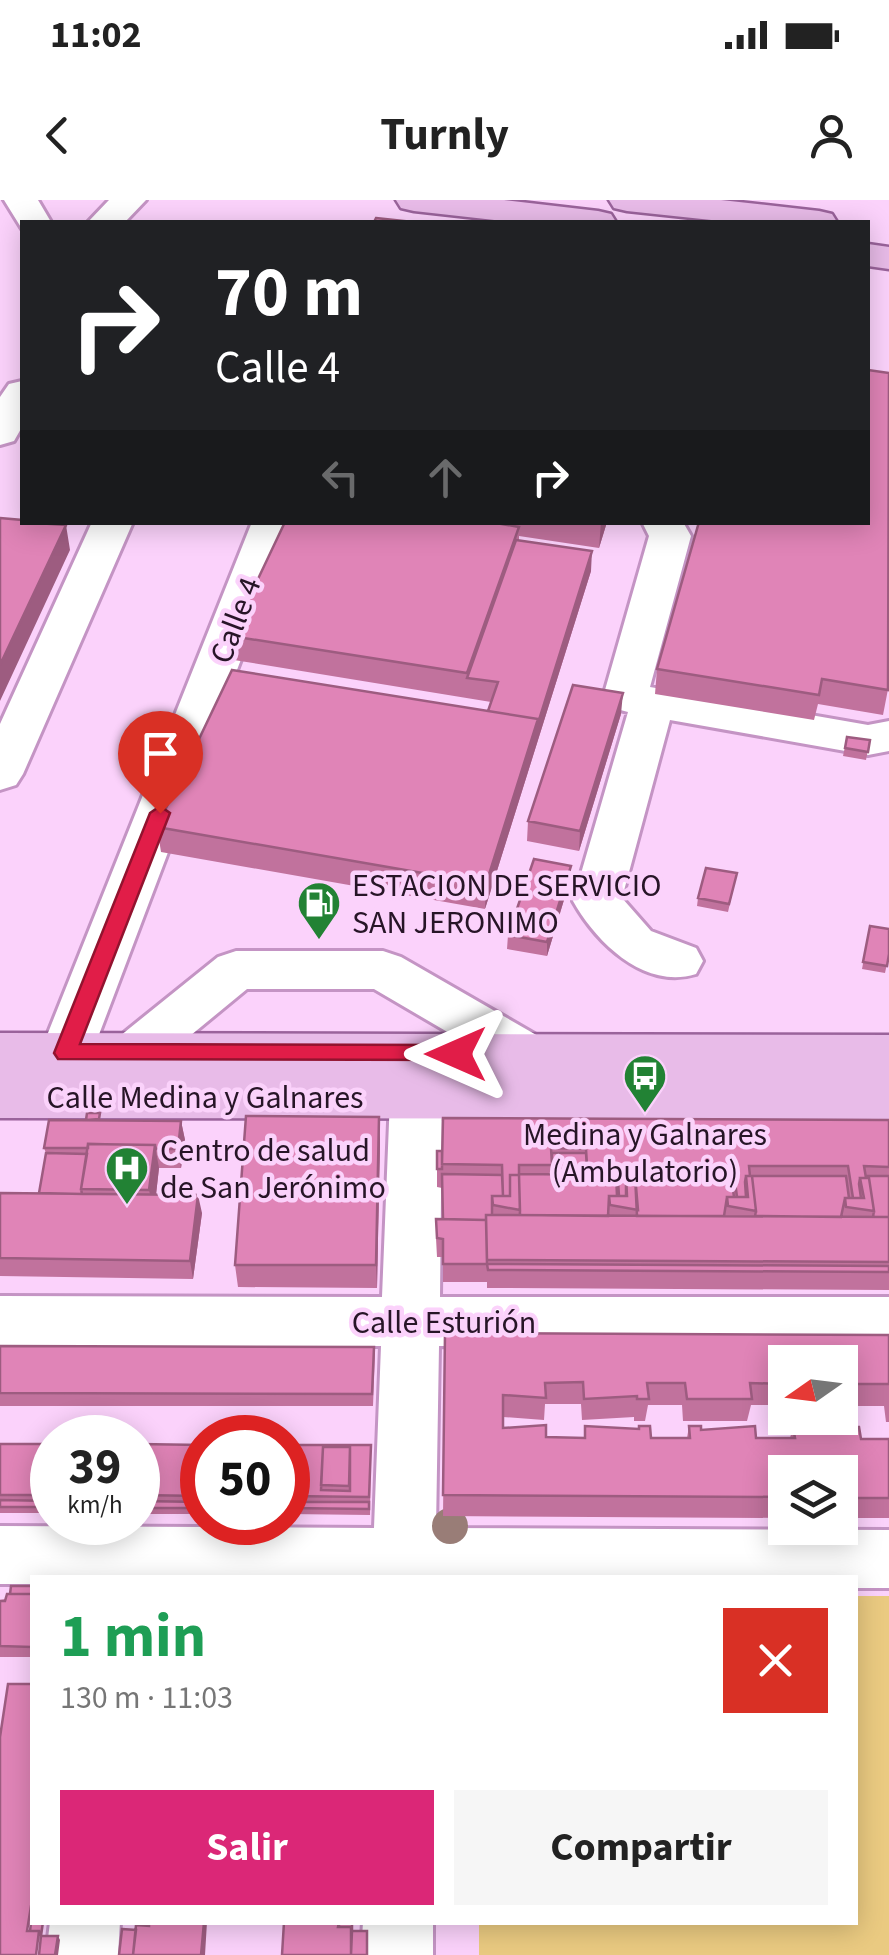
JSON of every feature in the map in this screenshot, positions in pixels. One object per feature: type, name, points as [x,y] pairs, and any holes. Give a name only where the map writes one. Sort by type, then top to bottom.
[{"type":"main road","points":[[414,200],[581,220]]},
{"type":"main road","points":[[627,200],[726,206],[807,220]]},
{"type":"main road","name":"Calle Medina y Galnares","points":[[0,1054],[889,1056]]},
{"type":"main road","name":"Calle Medina y Galnares","points":[[0,1096],[889,1097]]},
{"type":"street","points":[[105,220],[129,200]]},
{"type":"street","points":[[9,430],[20,398]]},
{"type":"street","points":[[0,774],[113,525]]},
{"type":"street","name":"Calle 4","points":[[66,1053],[233,678],[273,525]]},
{"type":"street","points":[[664,525],[670,536],[625,697],[868,740],[889,736]]},
{"type":"street","points":[[653,702],[597,901],[632,944],[678,961]]},
{"type":"street","points":[[132,1054],[236,970],[384,970],[527,1054]]},
{"type":"street","points":[[404,1567],[416,1098]]},
{"type":"street","name":"Calle Esturión","points":[[0,1321],[889,1322]]},
{"type":"street","points":[[0,1555],[127,1566],[404,1567],[889,1559]]},
{"type":"street","points":[[82,1955],[86,1925]]},
{"type":"street","points":[[397,1955],[398,1925]]},
{"type":"shaded area","points":[[858,1596],[889,1596],[889,1955],[479,1955],[479,1925],[858,1925]]},
{"type":"building","points":[[870,370],[889,373],[888,690],[822,679],[819,695],[657,669],[698,525],[870,525]]},
{"type":"building","points":[[0,518],[20,520],[20,525],[66,525],[0,665]]},
{"type":"building","points":[[284,525],[519,527],[467,673],[231,636]]},
{"type":"building","points":[[516,540],[592,551],[538,723],[538,719],[488,711],[498,682],[467,678]]},
{"type":"building","points":[[232,670],[538,719],[486,884],[157,827]]},
{"type":"building","points":[[573,685],[623,693],[580,831],[528,821]]},
{"type":"building","points":[[847,737],[870,740],[868,752],[845,748]]},
{"type":"building","points":[[534,859],[571,866],[547,942],[508,935]]},
{"type":"building","points":[[706,868],[737,873],[729,904],[698,898]]},
{"type":"building","points":[[870,926],[889,929],[887,966],[863,962]]},
{"type":"building","points":[[87,1113],[100,1113],[99,1119],[86,1120]]},
{"type":"building","points":[[246,1116],[379,1117],[376,1265],[235,1265]]},
{"type":"building","points":[[443,1118],[889,1120],[889,1167],[864,1166],[866,1178],[860,1178],[859,1184],[861,1198],[853,1198],[848,1166],[749,1166],[746,1197],[737,1197],[733,1166],[633,1165],[634,1175],[626,1175],[626,1196],[619,1196],[617,1165],[587,1165],[586,1149],[551,1148],[552,1165],[519,1165],[519,1175],[510,1175],[510,1196],[503,1196],[502,1165],[442,1164]]},
{"type":"building","points":[[49,1120],[181,1121],[178,1149],[88,1144],[88,1148],[44,1148]]},
{"type":"building","points":[[88,1144],[155,1145],[149,1190],[81,1189]]},
{"type":"building","points":[[437,1151],[442,1151],[442,1169],[437,1169]]},
{"type":"building","points":[[46,1153],[87,1154],[82,1194],[39,1193]]},
{"type":"building","points":[[552,1153],[586,1153],[587,1169],[552,1169]]},
{"type":"building","points":[[442,1174],[502,1175],[503,1196],[492,1196],[492,1215],[486,1215],[486,1220],[443,1219]]},
{"type":"building","points":[[519,1174],[616,1175],[617,1196],[609,1196],[608,1216],[520,1215]]},
{"type":"building","points":[[510,1175],[519,1175],[520,1210],[493,1205],[492,1196],[510,1196]]},
{"type":"building","points":[[626,1175],[635,1175],[638,1210],[610,1205],[609,1196],[627,1196]]},
{"type":"building","points":[[635,1175],[731,1175],[734,1197],[727,1197],[724,1216],[637,1216]]},
{"type":"building","points":[[746,1176],[752,1176],[756,1211],[728,1206],[727,1197],[748,1197]]},
{"type":"building","points":[[752,1176],[846,1176],[849,1198],[845,1198],[841,1217],[755,1216]]},
{"type":"building","points":[[866,1176],[889,1176],[889,1217],[873,1217]]},
{"type":"building","points":[[860,1178],[869,1178],[874,1211],[846,1207],[845,1198],[864,1198]]},
{"type":"building","points":[[0,1193],[198,1195],[190,1261],[0,1258]]},
{"type":"building","points":[[486,1215],[889,1217],[889,1262],[487,1260]]},
{"type":"building","points":[[436,1219],[486,1220],[487,1264],[443,1264],[443,1239],[437,1238]]},
{"type":"building","points":[[487,1264],[889,1266],[889,1272],[488,1270]]},
{"type":"building","points":[[445,1333],[889,1335],[889,1384],[858,1384],[858,1345],[768,1345],[768,1384],[750,1383],[752,1399],[687,1399],[685,1383],[647,1383],[649,1399],[584,1399],[583,1382],[545,1383],[546,1398],[503,1395],[503,1428],[546,1425],[546,1437],[585,1438],[585,1426],[650,1426],[651,1438],[690,1438],[689,1426],[701,1426],[701,1430],[755,1426],[756,1438],[795,1438],[794,1435],[858,1435],[859,1427],[861,1439],[889,1439],[889,1498],[858,1498],[858,1455],[768,1455],[768,1497],[443,1495]]},
{"type":"building","points":[[0,1346],[374,1347],[372,1394],[0,1393]]},
{"type":"building","points":[[0,1444],[30,1444],[30,1495],[0,1495]]},
{"type":"building","points":[[160,1444],[180,1445],[180,1496],[160,1495]]},
{"type":"building","points":[[310,1445],[371,1445],[369,1497],[310,1496]],"holes":[[[323,1447],[350,1447],[350,1491],[321,1490]]]},
{"type":"building","points":[[323,1447],[350,1447],[349,1486],[321,1485]]},
{"type":"building","points":[[0,1500],[30,1501],[30,1507],[0,1507]]},
{"type":"building","points":[[160,1501],[180,1502],[180,1508],[160,1508]]},
{"type":"building","points":[[310,1502],[369,1502],[369,1509],[310,1508]]},
{"type":"building","points":[[11,1586],[30,1586],[30,1594],[10,1594]]},
{"type":"building","points":[[7,1594],[30,1594],[30,1647],[0,1646],[0,1601],[5,1601]]},
{"type":"building","points":[[8,1684],[30,1684],[27,1931],[39,1931],[36,1955],[0,1955],[0,1737]]},
{"type":"building","points":[[31,1925],[43,1925],[41,1936],[39,1931],[30,1931]]},
{"type":"building","points":[[136,1925],[204,1925],[201,1955],[133,1955]]},
{"type":"building","points":[[284,1925],[351,1927],[351,1955],[282,1955]]},
{"type":"building","points":[[122,1929],[136,1930],[133,1955],[119,1955]]},
{"type":"building","points":[[352,1931],[367,1931],[367,1955],[351,1955]]},
{"type":"building","points":[[41,1936],[58,1936],[55,1955],[39,1955]]},
{"type":"place","name":"ESTACION DE SERVICIO SAN JERONIMO","points":[[319,941]]},
{"type":"place","name":"Medina y Galnares (Ambulatorio)","points":[[645,1114]]},
{"type":"place","name":"Centro de salud de San Jerónimo","points":[[127,1206]]},
{"type":"route","points":[[160,813],[66,1053],[456,1054]]}]
